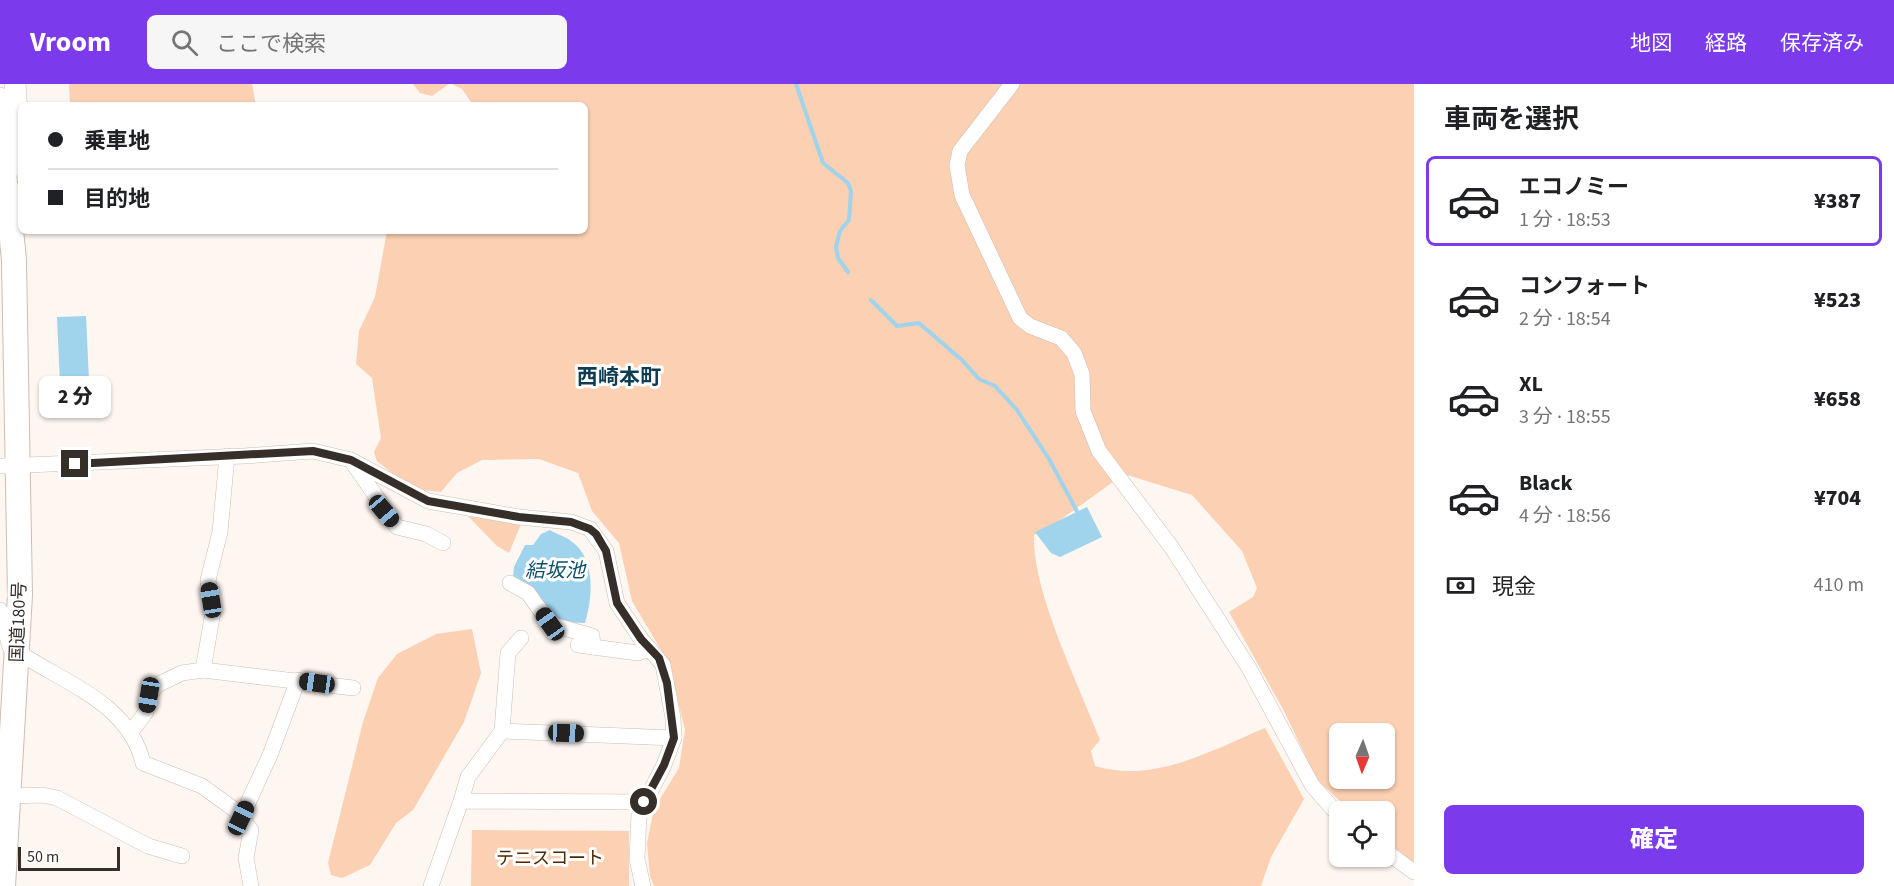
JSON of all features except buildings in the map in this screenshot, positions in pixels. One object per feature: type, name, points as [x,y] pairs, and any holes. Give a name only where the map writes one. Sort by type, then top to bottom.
[{"type":"highway","name":"国道180号","points":[[3,886],[17,661],[19,543],[7,464],[14,260],[9,189]]},
{"type":"highway","name":"国道180号","points":[[7,464],[29,317],[27,234]]},
{"type":"main road","points":[[15,84],[18,125]]},
{"type":"main road","points":[[0,98],[2,148],[9,189]]},
{"type":"street","points":[[1012,84],[960,151],[957,165],[962,195],[1020,318],[1030,326],[1061,338],[1074,353],[1082,374],[1083,411],[1099,451],[1172,548],[1249,668],[1312,785],[1329,804]]},
{"type":"street","points":[[7,464],[313,451],[351,460],[428,501],[519,517],[571,522],[590,529],[606,551],[617,603],[663,665],[674,738],[664,765],[639,814],[637,859],[644,886]]},
{"type":"street","points":[[203,670],[213,612],[208,580],[220,532],[227,456]]},
{"type":"street","points":[[351,460],[397,527],[426,534],[443,543]]},
{"type":"street","points":[[510,583],[528,593],[550,624],[592,636],[593,647]]},
{"type":"street","points":[[0,610],[17,661],[84,689],[131,732],[138,743],[142,763],[202,786],[241,818],[251,830],[246,858],[250,886]]},
{"type":"street","points":[[431,886],[468,777],[502,730],[508,654],[520,638]]},
{"type":"street","points":[[578,645],[638,652],[650,649]]},
{"type":"street","points":[[131,732],[146,712],[149,695],[157,685],[182,673],[203,670],[353,688]]},
{"type":"street","points":[[241,818],[270,755],[298,680]]},
{"type":"street","points":[[502,730],[674,738]]},
{"type":"street","points":[[6,809],[44,795],[57,798],[148,846],[182,856]]},
{"type":"street","points":[[461,801],[644,802]]},
{"type":"street","points":[[1395,858],[1414,872]]},
{"type":"green space","points":[[69,84],[252,84],[255,102],[70,102]]},
{"type":"green space","points":[[413,84],[449,84],[432,96],[420,93]]},
{"type":"green space","points":[[452,84],[1414,84],[1414,863],[1395,848],[1395,801],[1340,801],[1317,780],[1284,711],[1229,612],[1253,597],[1257,588],[1242,551],[1192,495],[1124,474],[1063,518],[1034,535],[1035,558],[1048,610],[1100,740],[1091,751],[1095,766],[1139,771],[1161,768],[1203,754],[1265,728],[1304,799],[1271,857],[1261,886],[654,886],[650,876],[647,843],[654,809],[679,768],[685,729],[667,660],[632,601],[619,543],[592,511],[578,473],[539,459],[482,460],[457,473],[441,492],[412,489],[377,461],[374,452],[381,438],[372,378],[356,364],[359,331],[375,297],[386,234],[588,234],[588,102],[471,102],[462,89]]},
{"type":"green space","points":[[466,514],[521,524],[509,553],[497,546]]},
{"type":"green space","points":[[472,629],[481,673],[464,722],[413,810],[396,823],[370,865],[342,878],[331,875],[328,863],[363,722],[378,678],[397,654],[436,634]]},
{"type":"green space","name":"テニスコート","points":[[472,830],[629,831],[629,886],[471,886]]},
{"type":"water","points":[[86,316],[89,381],[60,383],[57,317]]},
{"type":"water","points":[[1087,507],[1102,537],[1060,557],[1051,553],[1035,532]]},
{"type":"water","name":"結坂池","points":[[550,530],[571,541],[585,557],[589,568],[591,590],[585,623],[562,622],[513,578],[514,567],[525,545],[533,545],[541,534]]},
{"type":"waterway","points":[[796,84],[823,163],[848,183],[851,191],[849,220],[840,231],[836,247],[838,258],[848,272]]},
{"type":"waterway","points":[[871,300],[897,326],[919,323],[962,360],[979,379],[995,386],[1017,410],[1049,459],[1079,515]]},
{"type":"district","name":"西崎本町","points":[[619,377]]},
{"type":"route","points":[[75,464],[313,451],[339,455],[351,460],[428,501],[519,517],[571,522],[590,529],[602,542],[606,551],[617,603],[641,639],[663,665],[673,718],[674,738],[664,765],[644,802]]}]
